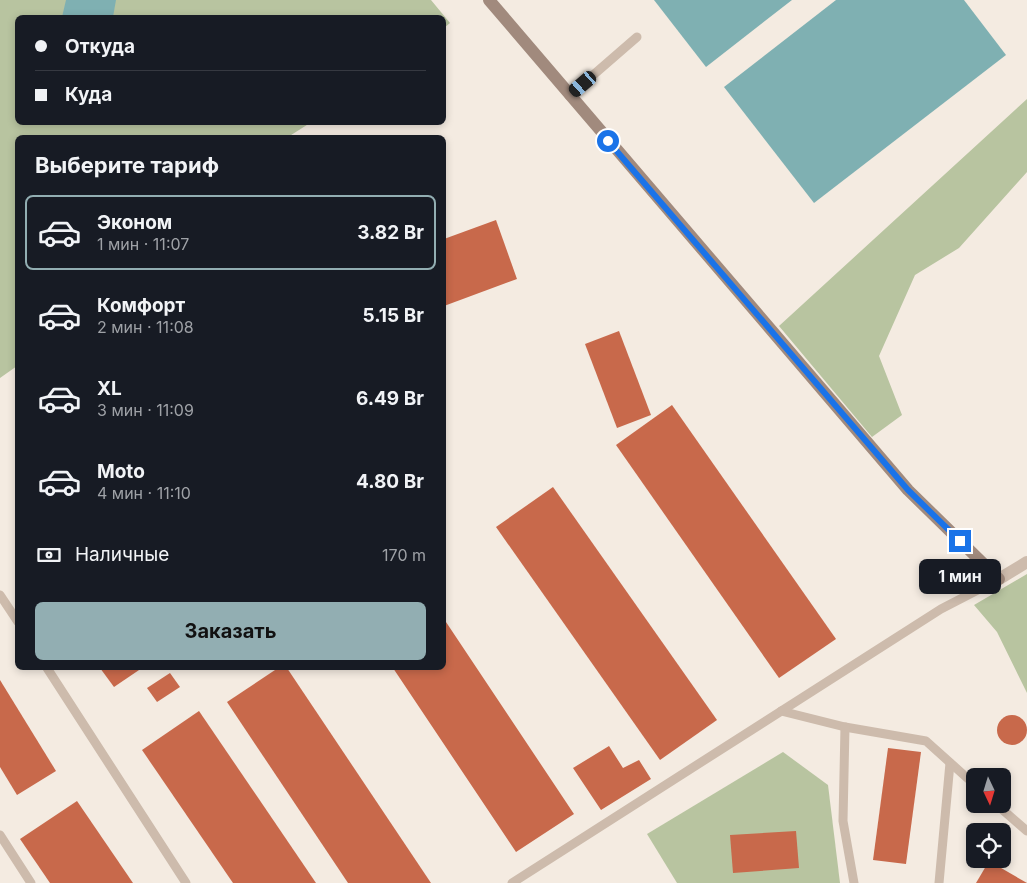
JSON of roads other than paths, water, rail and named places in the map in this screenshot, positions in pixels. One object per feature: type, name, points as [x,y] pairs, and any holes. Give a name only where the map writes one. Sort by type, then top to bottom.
[{"type":"street","points":[[489,0],[569,96],[908,490],[999,579],[1027,562]]},
{"type":"lane","points":[[569,96],[637,37]]},
{"type":"lane","points":[[512,883],[941,608],[999,579]]},
{"type":"lane","points":[[0,595],[15,618]]},
{"type":"lane","points":[[48,670],[186,883]]},
{"type":"lane","points":[[781,711],[845,727],[926,741],[966,777]]},
{"type":"lane","points":[[845,727],[843,821],[854,883]]},
{"type":"lane","points":[[939,883],[950,763]]},
{"type":"lane","points":[[1006,813],[1027,831]]},
{"type":"lane","points":[[0,835],[31,883]]},
{"type":"water","points":[[66,0],[116,0],[113,15],[62,15]]},
{"type":"water","points":[[654,0],[792,0],[706,67]]},
{"type":"water","points":[[836,0],[964,0],[1006,55],[814,203],[724,87]]}]
